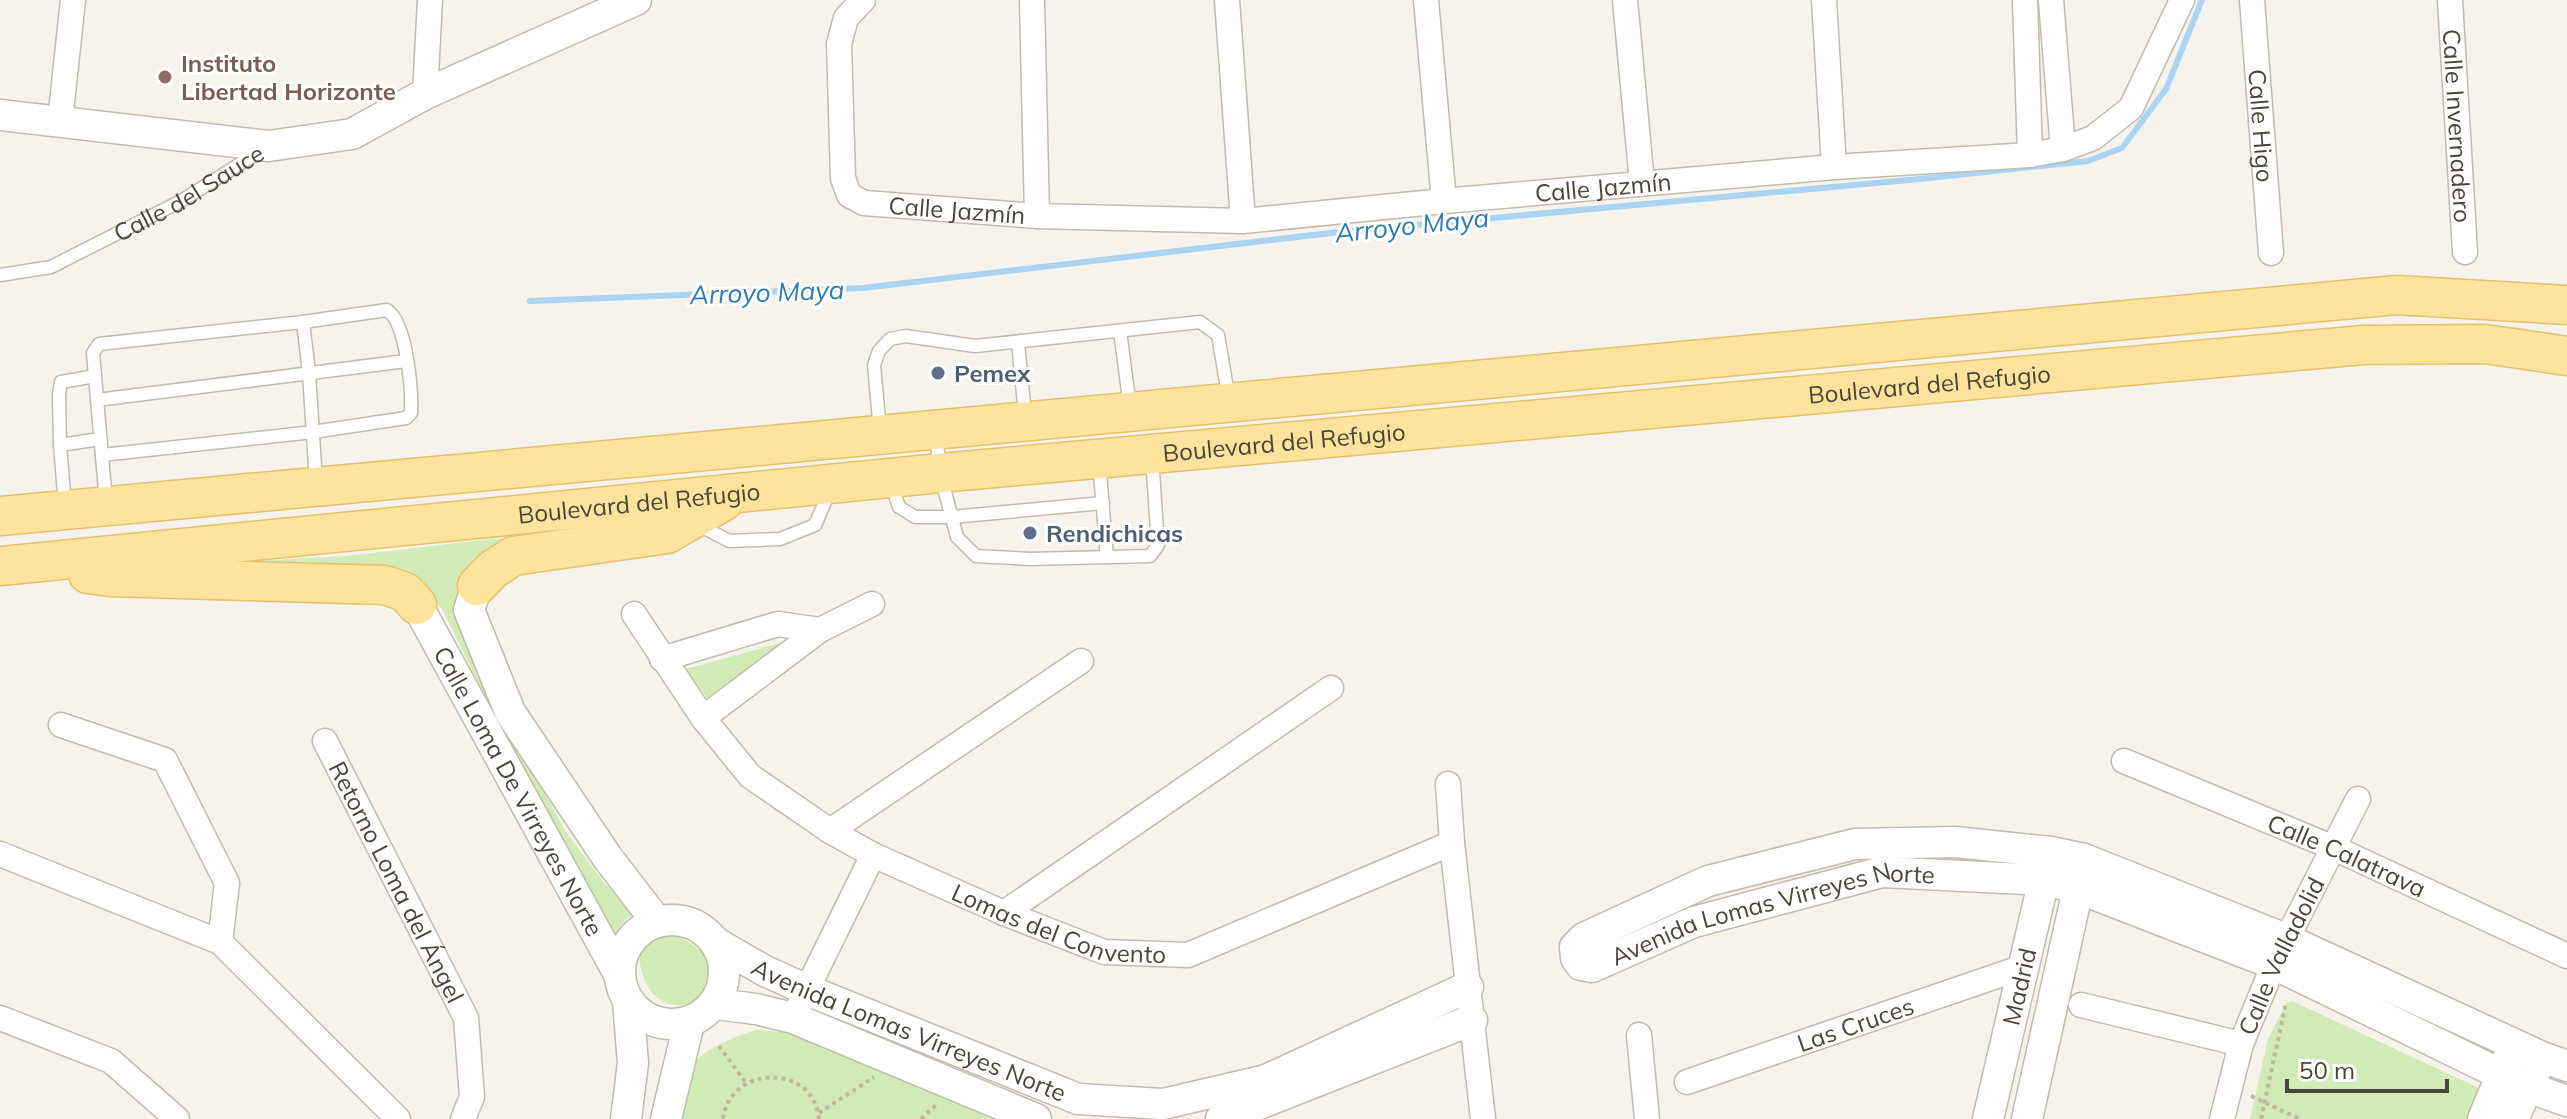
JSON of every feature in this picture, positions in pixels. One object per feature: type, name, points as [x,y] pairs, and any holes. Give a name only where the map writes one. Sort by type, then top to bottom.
[{"type":"main road","name":"Boulevard del Refugio","points":[[0,516],[2397,295],[2567,305]]},
{"type":"main road","name":"Boulevard del Refugio","points":[[9,564],[1152,453],[2363,345],[2485,344],[2567,356]]},
{"type":"main road","points":[[477,586],[492,570],[513,556],[667,534],[737,493]]},
{"type":"main road","points":[[9,564],[110,577],[385,585],[405,592],[417,605]]},
{"type":"street","points":[[60,121],[73,0]]},
{"type":"street","points":[[425,94],[430,0]]},
{"type":"street","name":"Calle del Sauce","points":[[269,146],[352,134],[425,94],[636,0]]},
{"type":"street","name":"Calle Jazmín","points":[[863,0],[846,18],[839,44],[843,178],[849,195],[864,203],[1037,216],[1243,221],[1642,183],[2030,155],[2063,149],[2093,138],[2131,108],[2182,0]]},
{"type":"street","points":[[1032,0],[1037,216]]},
{"type":"street","points":[[1227,0],[1243,221]]},
{"type":"street","points":[[1426,0],[1444,201]]},
{"type":"street","points":[[1625,0],[1642,183]]},
{"type":"street","points":[[1824,0],[1834,167]]},
{"type":"street","points":[[2025,0],[2030,155]]},
{"type":"street","points":[[2051,0],[2063,149]]},
{"type":"street","name":"Calle Higo","points":[[2252,0],[2271,253]]},
{"type":"street","name":"Calle Invernadero","points":[[2450,0],[2465,252]]},
{"type":"street","points":[[0,115],[269,146]]},
{"type":"street","points":[[477,586],[469,610],[510,712],[607,857],[657,922]]},
{"type":"street","points":[[703,718],[820,630],[872,604]]},
{"type":"street","name":"Calle Loma De Virreyes Norte","points":[[417,605],[624,988]]},
{"type":"street","name":"Lomas del Convento","points":[[634,614],[703,718],[750,776],[830,831],[873,855],[1004,913],[1104,952],[1188,955],[1452,843]]},
{"type":"street","points":[[662,659],[778,624],[820,630]]},
{"type":"street","points":[[830,831],[1081,661]]},
{"type":"street","points":[[1004,913],[1331,688]]},
{"type":"street","points":[[61,725],[165,760],[227,883],[220,942]]},
{"type":"street","name":"Retorno Loma del Ángel","points":[[325,741],[466,1018],[472,1097],[463,1119]]},
{"type":"street","name":"Calle Calatrava","points":[[2124,761],[2334,848],[2567,956]]},
{"type":"street","points":[[1448,784],[1483,1119]]},
{"type":"street","name":"Calle Valladolid","points":[[2222,1119],[2241,1044],[2281,952],[2358,799]]},
{"type":"street","name":"Avenida Lomas Virreyes Norte","points":[[2047,866],[1882,872],[1694,922],[1592,967],[1581,965],[1576,958],[1575,947],[1584,938],[1708,881],[1855,844],[1955,842],[2081,874],[2555,1062]]},
{"type":"street","points":[[0,854],[220,942],[398,1119]]},
{"type":"street","points":[[793,1018],[873,855]]},
{"type":"street","name":"Madrid","points":[[1983,1117],[2047,866]]},
{"type":"street","name":"Madrid","points":[[2027,1119],[2081,874]]},
{"type":"street","points":[[624,988],[639,1014],[655,1022],[672,1025],[689,1023],[716,1004],[726,975],[718,944],[707,931],[674,919],[657,922],[633,937],[620,962],[633,1063],[626,1119]]},
{"type":"street","name":"Avenida Lomas Virreyes Norte","points":[[718,944],[765,971],[807,990],[1078,1099],[1163,1104],[1266,1080],[1468,987]]},
{"type":"street","name":"Avenida Lomas Virreyes Norte","points":[[2281,952],[2515,1081],[2567,1101]]},
{"type":"street","name":"Las Cruces","points":[[1687,1082],[2023,967]]},
{"type":"street","name":"Avenida Lomas Virreyes Norte","points":[[716,1004],[793,1018],[1036,1119]]},
{"type":"street","points":[[2081,1005],[2241,1044]]},
{"type":"street","points":[[0,1018],[111,1061],[177,1119]]},
{"type":"street","points":[[1221,1119],[1472,1020]]},
{"type":"street","points":[[666,1119],[689,1023]]},
{"type":"street","points":[[1639,1035],[1647,1119]]},
{"type":"street","points":[[2513,1044],[2513,1119]]},
{"type":"street","points":[[2483,1119],[2515,1081],[2555,1062]]},
{"type":"lane","name":"Calle del Sauce","points":[[2,275],[51,267],[181,201],[269,146]]},
{"type":"lane","points":[[102,455],[313,432],[406,418],[411,413],[412,402],[403,339],[392,313],[387,310],[99,344],[93,353],[106,506]]},
{"type":"lane","points":[[303,322],[316,486]]},
{"type":"lane","points":[[880,433],[874,365],[879,351],[890,339],[906,336],[975,346],[1200,322],[1218,335],[1230,404]]},
{"type":"lane","points":[[1120,331],[1130,410]]},
{"type":"lane","points":[[1018,343],[1025,420]]},
{"type":"lane","points":[[97,400],[406,361]]},
{"type":"lane","points":[[65,510],[60,445],[61,382],[95,376]]},
{"type":"lane","points":[[936,429],[940,473],[957,537],[976,556],[1030,559],[1150,556],[1158,545],[1152,453]]},
{"type":"lane","points":[[60,445],[100,439]]},
{"type":"lane","points":[[1099,458],[1107,557]]},
{"type":"lane","points":[[889,478],[899,507],[915,517],[952,517],[1103,503]]},
{"type":"lane","points":[[690,520],[729,541],[780,539],[815,525],[834,483]]},
{"type":"path","points":[[2261,1119],[2286,1003]]},
{"type":"path","points":[[719,1046],[746,1083]]},
{"type":"path","points":[[723,1119],[728,1100],[753,1079],[769,1075],[786,1078],[801,1086],[812,1098],[819,1116],[884,1071]]},
{"type":"path","points":[[2230,1088],[2300,1119]]},
{"type":"path","points":[[920,1118],[946,1098]]},
{"type":"green space","points":[[669,524],[492,546],[475,557],[464,573],[456,604],[495,703],[566,832],[605,884],[637,912],[626,919],[608,942],[562,840],[442,609],[421,587],[381,567],[143,567],[347,556],[491,539]]},
{"type":"green space","points":[[787,641],[707,698],[686,669]]},
{"type":"green space","points":[[667,931],[696,947],[715,969],[716,983],[710,994],[698,1002],[684,1006],[669,1004],[655,996],[645,981],[640,962],[643,946],[650,935]]},
{"type":"green space","points":[[2292,1001],[2481,1089],[2467,1119],[2250,1119],[2268,1039],[2286,1003]]},
{"type":"green space","points":[[757,1030],[795,1033],[992,1119],[677,1119],[695,1062],[720,1044]]},
{"type":"waterway","name":"Arroyo Maya","points":[[530,301],[863,288],[1339,232],[2088,161],[2122,148],[2166,89],[2202,0]]},
{"type":"place","name":"Instituto Libertad Horizonte","points":[[165,77]]},
{"type":"place","name":"Pemex","points":[[938,373]]},
{"type":"place","name":"Rendichicas","points":[[1030,533]]}]
